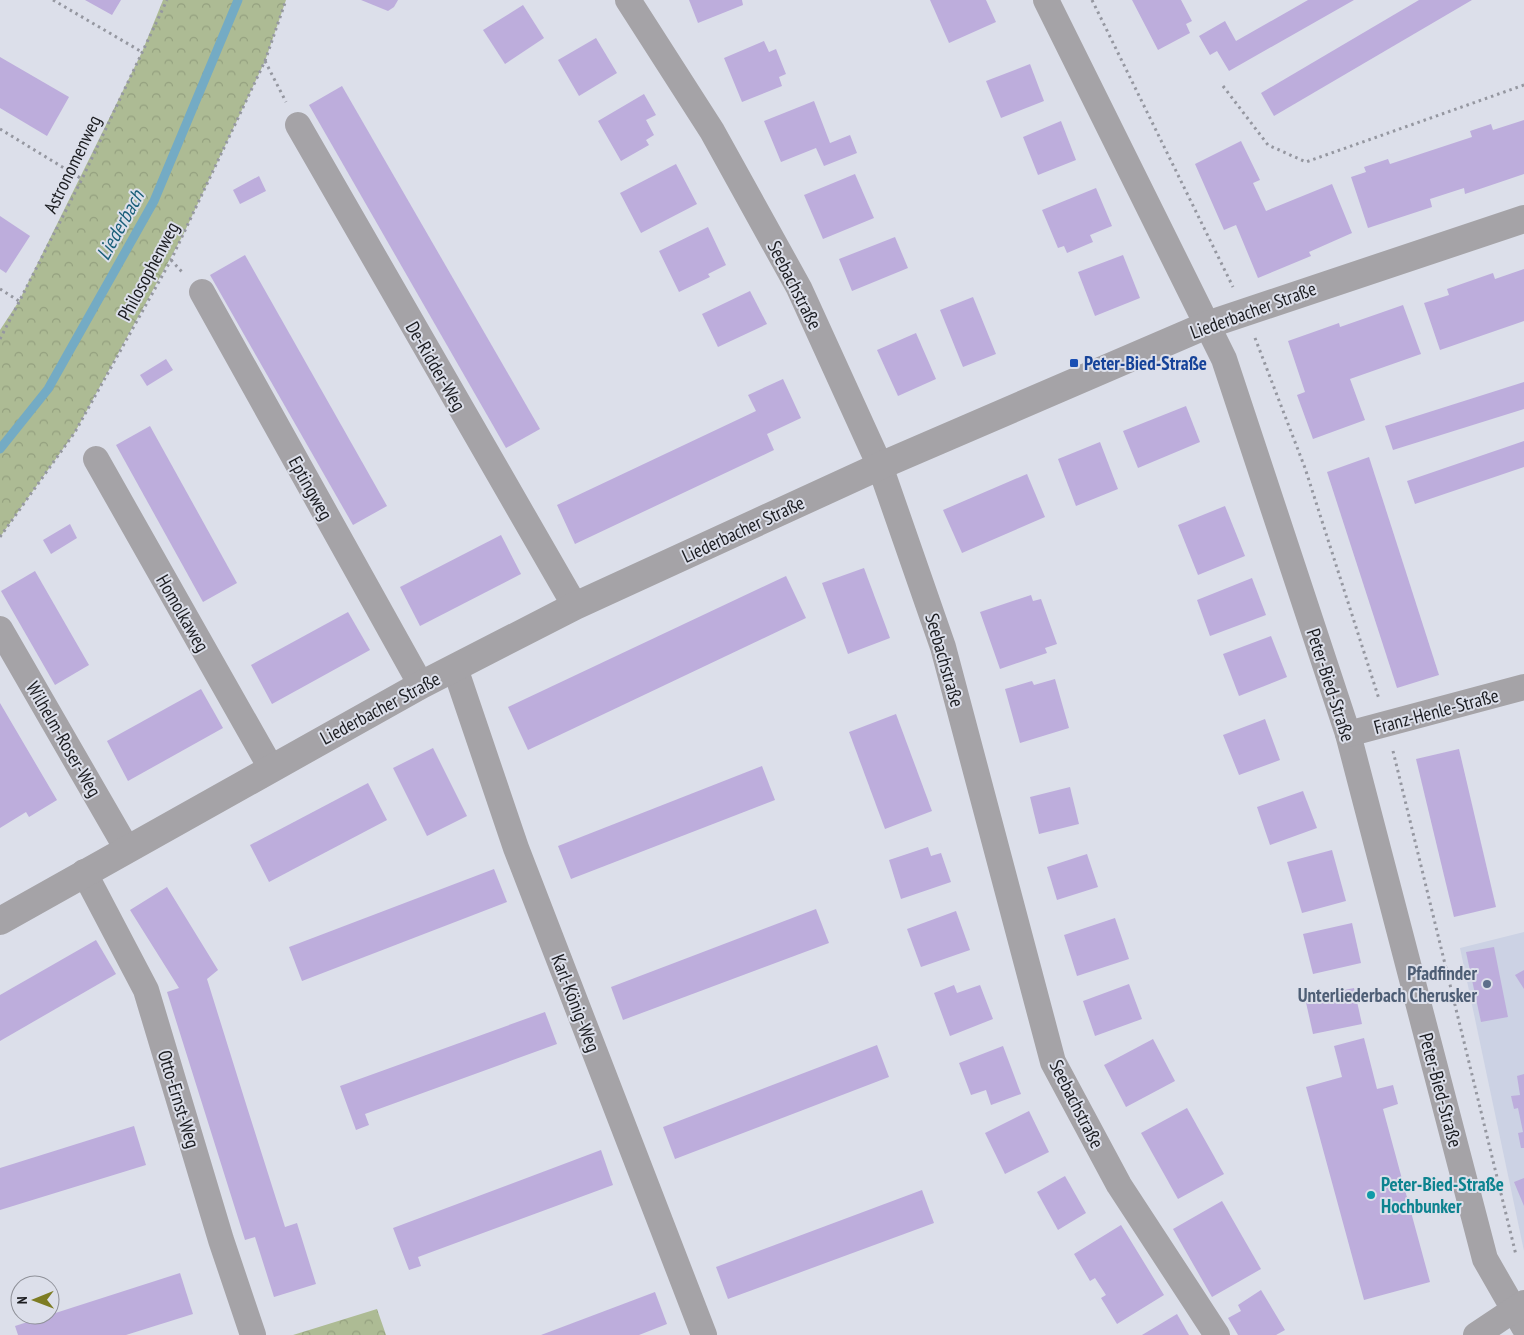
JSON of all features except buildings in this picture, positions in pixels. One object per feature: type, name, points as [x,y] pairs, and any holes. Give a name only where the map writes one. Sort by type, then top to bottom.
[{"type":"street","name":"Seebachstraße","points":[[628,0],[712,132],[799,288],[880,466],[944,647],[1053,1062],[1119,1185],[1217,1335]]},
{"type":"street","name":"Peter-Bied-Straße","points":[[1046,0],[1224,359],[1348,734],[1485,1259],[1521,1313]]},
{"type":"street","name":"De-Ridder-Weg","points":[[298,125],[575,606]]},
{"type":"street","name":"Liederbacher Straße","points":[[0,921],[84,872],[127,850],[421,685],[575,606],[880,466],[1207,325],[1524,219]]},
{"type":"street","name":"Eptingweg","points":[[202,292],[421,685]]},
{"type":"street","name":"Homolkaweg","points":[[96,459],[271,768]]},
{"type":"street","name":"Wilhelm-Roser-Weg","points":[[0,629],[127,850]]},
{"type":"street","name":"Karl-König-Weg","points":[[455,668],[516,848],[704,1335]]},
{"type":"street","name":"Franz-Henle-Straße","points":[[1348,734],[1524,687]]},
{"type":"street","name":"Otto-Ernst-Weg","points":[[84,872],[146,990],[221,1240],[253,1335]]},
{"type":"street","points":[[1476,1335],[1521,1313]]},
{"type":"path","points":[[53,0],[142,52]]},
{"type":"path","name":"Astronomenweg","points":[[0,339],[82,179],[167,0]]},
{"type":"path","name":"Philosophenweg","points":[[0,536],[75,432],[166,269],[264,61],[286,0]]},
{"type":"path","points":[[264,61],[298,125]]},
{"type":"path","points":[[1223,86],[1268,145],[1306,162],[1524,84]]},
{"type":"path","points":[[0,129],[82,179]]},
{"type":"path","points":[[0,289],[19,301]]},
{"type":"shaded area","points":[[1524,932],[1524,1251],[1460,948]]},
{"type":"green space","points":[[163,0],[286,0],[265,61],[183,235],[75,432],[0,537],[0,330],[19,301],[142,52]]},
{"type":"green space","points":[[377,1309],[386,1335],[293,1335]]},
{"type":"waterway","name":"Liederbach","points":[[0,449],[48,389],[154,201],[238,0]]},
{"type":"place","name":"Peter-Bied-Straße","points":[[1074,363]]},
{"type":"place","name":"Pfadfinder Unterliederbach Cherusker","points":[[1487,984]]},
{"type":"place","name":"Peter-Bied-Straße Hochbunker","points":[[1371,1195]]}]
